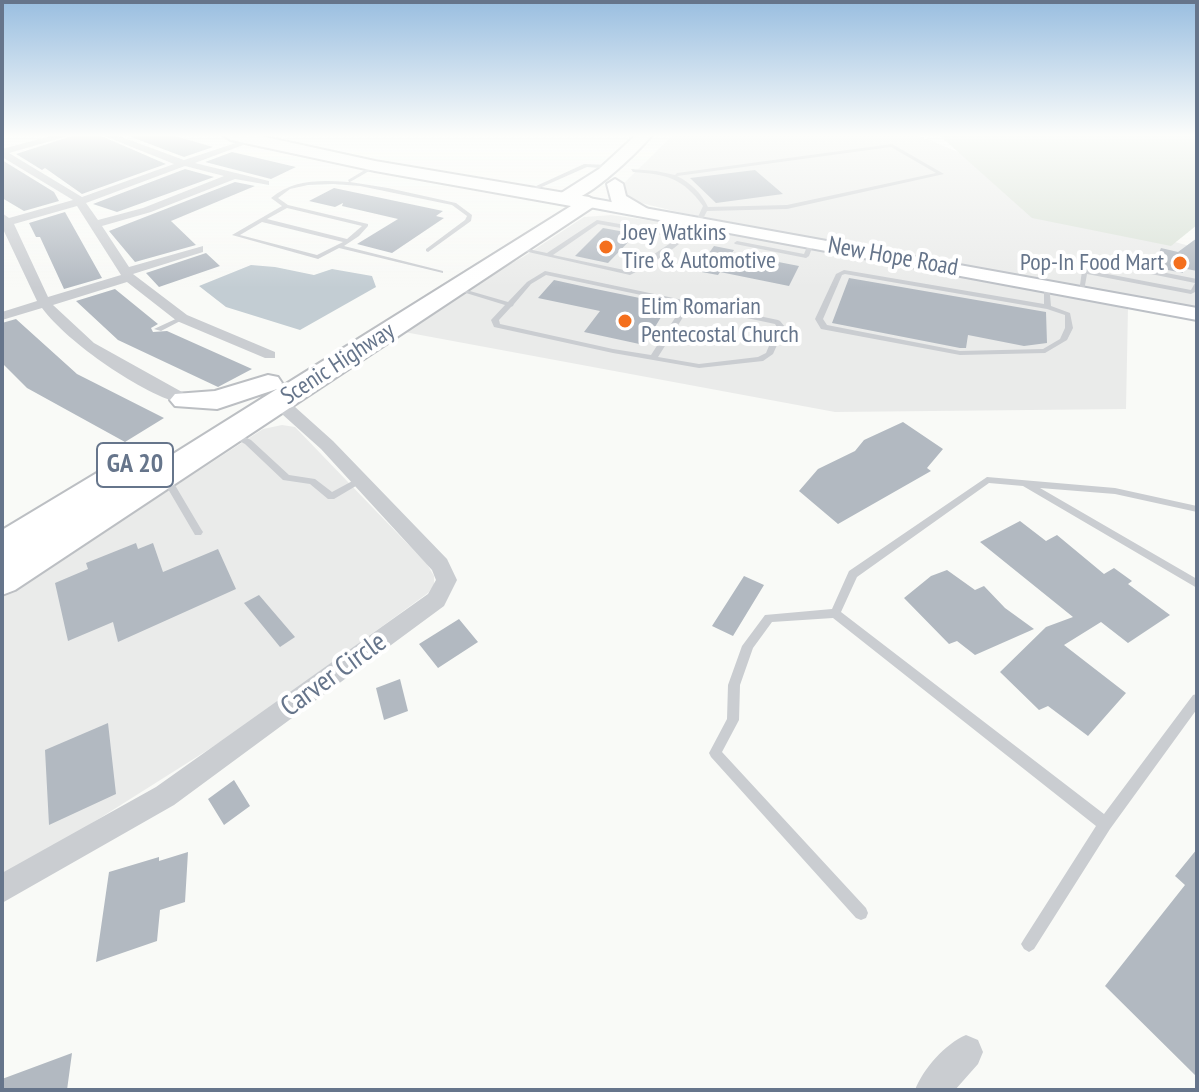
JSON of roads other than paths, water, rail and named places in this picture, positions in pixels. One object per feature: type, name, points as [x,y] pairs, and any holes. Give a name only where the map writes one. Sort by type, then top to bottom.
[{"type":"highway","points":[[483,186],[589,203]]},
{"type":"highway","points":[[500,189],[527,203],[532,209],[532,217]]},
{"type":"highway","name":"Scenic Highway","points":[[448,280],[532,217],[564,199]]},
{"type":"highway","name":"Scenic Highway","points":[[2,547],[272,380],[448,280],[518,249],[589,203]]},
{"type":"highway","points":[[187,434],[193,415],[185,400],[217,400],[272,380]]},
{"type":"highway","name":"Scenic Highway","points":[[2,580],[231,433],[272,380]]},
{"type":"main road","name":"Scenic Highway","points":[[564,199],[591,186]]},
{"type":"main road","name":"Scenic Highway","points":[[589,203],[604,186]]},
{"type":"main road","points":[[616,186],[618,199],[644,212]]},
{"type":"street","points":[[56,186],[81,201],[127,275],[182,318],[272,380]]},
{"type":"street","points":[[124,186],[81,201],[4,221],[14,255],[45,303],[91,348],[185,400]]},
{"type":"street","points":[[95,224],[147,210],[208,186]]},
{"type":"street","name":"New Hope Road","points":[[589,203],[644,212],[701,215],[811,243],[1197,314]]},
{"type":"street","points":[[2,316],[199,249]]},
{"type":"street","name":"Carver Circle","points":[[2,889],[165,796],[436,600],[447,580],[440,565],[272,380]]},
{"type":"street","points":[[932,1090],[966,1052]]},
{"type":"lane","points":[[286,206],[235,235],[318,257],[365,229],[366,225],[286,206],[274,198],[283,191],[317,186]]},
{"type":"lane","points":[[372,186],[454,204],[467,211],[470,216],[468,221],[428,250]]},
{"type":"lane","points":[[524,193],[540,186]]},
{"type":"lane","points":[[689,186],[698,194],[701,215]]},
{"type":"lane","points":[[518,249],[630,273],[682,237],[701,215],[787,207],[885,186]]},
{"type":"lane","points":[[262,220],[347,241]]},
{"type":"lane","points":[[549,255],[597,222],[682,237]]},
{"type":"lane","points":[[737,243],[806,256],[811,243]]},
{"type":"lane","points":[[337,246],[448,280],[511,305]]},
{"type":"lane","points":[[1106,263],[1197,282],[1191,292],[1084,272],[1106,263]]},
{"type":"lane","points":[[844,272],[1048,307],[1068,314],[1069,328],[1063,340],[1045,351],[960,353],[824,327],[820,322],[839,274],[844,272]]},
{"type":"lane","points":[[1081,291],[1084,272]]},
{"type":"lane","points":[[545,273],[688,304],[778,322],[781,327],[769,354],[760,359],[699,366],[497,325],[495,320],[529,283],[545,273]]},
{"type":"lane","points":[[1047,285],[1048,307]]},
{"type":"lane","points":[[653,358],[688,304]]},
{"type":"lane","points":[[158,329],[182,318]]},
{"type":"lane","points":[[231,433],[248,442],[286,478],[312,481],[331,497],[361,480]]},
{"type":"lane","points":[[165,475],[198,532]]},
{"type":"lane","points":[[835,613],[853,574],[987,480],[1115,491],[1197,509]]},
{"type":"lane","points":[[1021,481],[1197,584]]},
{"type":"lane","points":[[861,913],[715,753],[733,720],[734,685],[748,646],[769,618],[835,613],[1105,824]]},
{"type":"lane","points":[[1029,944],[1105,824],[1197,699]]},
{"type":"place","name":"Joey Watkins Tire & Automotive","points":[[606,247]]},
{"type":"place","name":"Pop-In Food Mart","points":[[1180,263]]},
{"type":"place","name":"Elim Romarian Pentecostal Church","points":[[625,321]]}]
